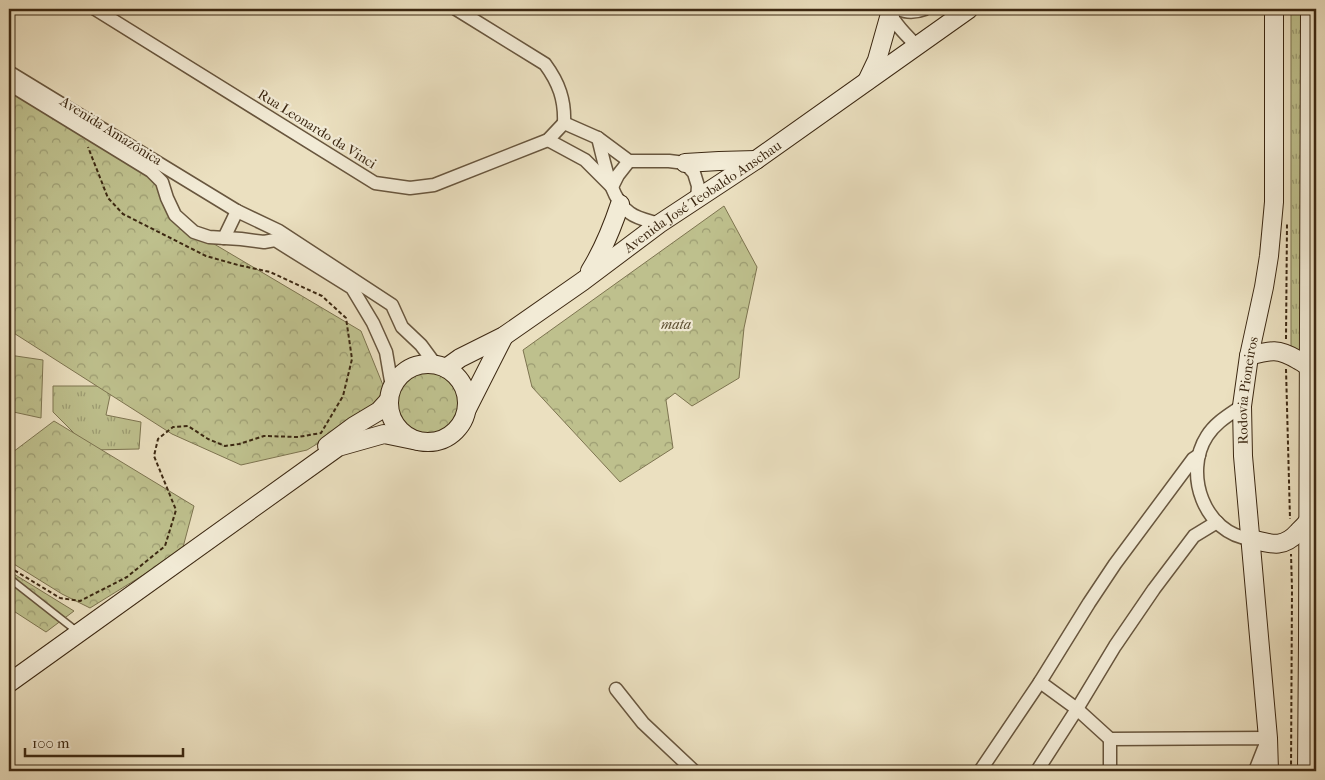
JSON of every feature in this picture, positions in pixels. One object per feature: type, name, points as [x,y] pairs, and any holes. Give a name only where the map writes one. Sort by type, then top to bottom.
[{"type":"street","name":"Rua Leonardo da Vinci","points":[[94,9],[375,183],[410,188],[434,185],[548,140],[564,123]]},
{"type":"street","points":[[456,9],[545,64],[554,75],[560,90],[565,107],[564,123],[598,138],[629,161],[685,163],[756,160]]},
{"type":"street","points":[[893,10],[911,12],[925,9]]},
{"type":"street","name":"Rodovia Pioneiros","points":[[1269,771],[1268,738],[1244,456],[1242,406],[1249,356],[1264,287],[1271,241],[1274,202],[1274,9]]},
{"type":"street","points":[[1307,771],[1312,585],[1308,522],[1313,300],[1313,150],[1310,9]]},
{"type":"street","points":[[893,10],[905,35],[917,46]]},
{"type":"street","points":[[867,82],[878,60],[893,10]]},
{"type":"street","name":"Avenida José Teobaldo Anschau","points":[[466,410],[504,336],[584,281],[659,224],[756,160],[867,82],[960,12]]},
{"type":"street","name":"Avenida Amazônica","points":[[9,72],[153,167],[162,182],[175,215],[194,232],[208,237],[264,242],[277,236]]},
{"type":"street","name":"Avenida Amazônica","points":[[9,84],[82,130],[237,212],[392,305],[402,327],[440,366]]},
{"type":"street","points":[[598,138],[612,187],[620,204],[629,213],[659,224]]},
{"type":"street","points":[[548,140],[584,160],[612,187]]},
{"type":"street","points":[[612,187],[618,175],[629,161]]},
{"type":"street","points":[[685,163],[694,173],[698,186],[697,200]]},
{"type":"street","points":[[584,281],[602,250],[620,204]]},
{"type":"street","points":[[224,238],[237,212]]},
{"type":"street","name":"Avenida Amazônica","points":[[277,236],[352,288],[373,323],[386,352],[390,393]]},
{"type":"street","points":[[440,366],[504,336]]},
{"type":"street","points":[[1249,356],[1266,351],[1286,352],[1312,370]]},
{"type":"street","points":[[9,672],[74,629],[354,426],[379,411],[400,375],[411,368],[423,364],[440,366],[456,376],[463,386],[466,410],[462,422],[444,438],[431,442],[384,434],[338,447],[9,683]]},
{"type":"street","points":[[390,393],[390,413],[396,426],[405,435],[418,441]]},
{"type":"street","points":[[1242,406],[1226,416],[1206,437],[1199,456],[1197,476],[1199,491],[1205,506],[1217,522],[1233,534],[1270,544],[1286,542],[1291,539],[1308,522],[1316,505]]},
{"type":"street","points":[[980,771],[1040,682],[1115,564],[1193,459],[1199,456]]},
{"type":"street","points":[[1037,771],[1125,631],[1174,562],[1194,536],[1217,522]]},
{"type":"street","points":[[1040,682],[1077,709],[1110,739],[1268,738],[1255,771]]},
{"type":"street","points":[[616,689],[643,723],[694,771]]},
{"type":"street","points":[[1110,739],[1110,771]]},
{"type":"lane","points":[[9,578],[74,629]]},
{"type":"path","points":[[9,566],[60,598],[80,601],[127,577],[165,546],[176,510],[154,456],[158,439],[173,427],[188,426],[208,439],[225,446],[240,444],[264,436],[298,437],[321,433],[343,396],[352,359],[346,318],[322,296],[270,272],[206,256],[123,214],[108,198],[82,130]]},
{"type":"path","points":[[1287,224],[1286,352],[1292,589],[1291,771]]},
{"type":"green space","points":[[1291,9],[1301,9],[1302,355],[1291,352]]},
{"type":"green space","points":[[9,86],[153,180],[204,238],[361,331],[389,400],[307,450],[241,465],[172,434],[9,330]]},
{"type":"green space","name":"mata","points":[[724,206],[757,267],[744,328],[739,378],[692,406],[675,393],[666,400],[673,448],[620,482],[532,387],[523,350]]},
{"type":"green space","points":[[9,355],[43,360],[41,418],[9,411]]},
{"type":"green space","points":[[428,371],[446,377],[454,385],[460,403],[454,421],[446,429],[428,435],[410,429],[402,421],[396,403],[402,385],[410,377]]},
{"type":"green space","points":[[53,386],[112,386],[106,415],[141,422],[139,449],[91,450],[53,412]]},
{"type":"green space","points":[[54,421],[194,506],[182,551],[90,608],[62,594],[9,561],[9,455]]},
{"type":"green space","points":[[9,571],[74,611],[46,632],[9,608]]}]
